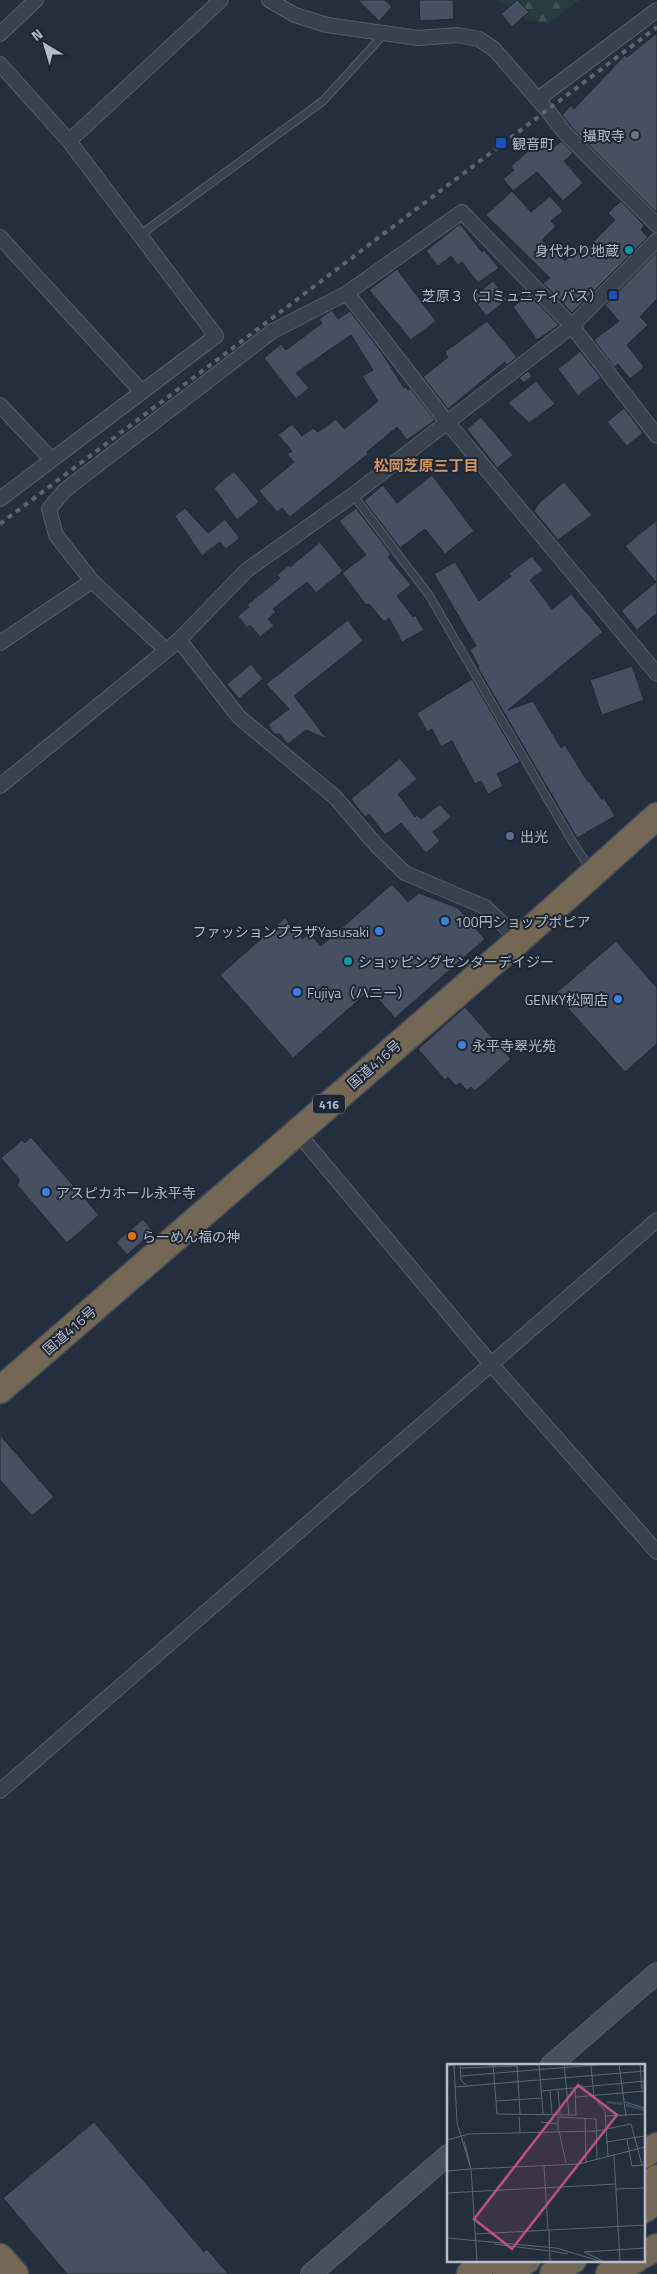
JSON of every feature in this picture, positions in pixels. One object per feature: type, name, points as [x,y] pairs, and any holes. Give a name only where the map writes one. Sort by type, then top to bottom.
[{"type":"highway","name":"国道416号","points":[[0,1390],[519,940],[657,816]]},
{"type":"highway","points":[[644,2154],[657,2146]]},
{"type":"highway","points":[[644,2186],[657,2178]]},
{"type":"highway","points":[[644,2209],[657,2200]]},
{"type":"highway","points":[[644,2254],[657,2247]]},
{"type":"highway","points":[[0,2257],[15,2274]]},
{"type":"highway","points":[[470,2274],[485,2262]]},
{"type":"highway","points":[[506,2274],[525,2262]]},
{"type":"highway","points":[[553,2274],[570,2262]]},
{"type":"highway","points":[[609,2274],[631,2262]]},
{"type":"street","points":[[0,34],[36,0]]},
{"type":"street","points":[[69,141],[221,0]]},
{"type":"street","points":[[269,0],[295,15],[327,24],[418,38],[458,35],[478,39],[494,49],[565,133],[657,226]]},
{"type":"street","points":[[538,99],[657,10]]},
{"type":"street","points":[[0,64],[69,141],[216,336],[141,390],[0,499]]},
{"type":"street","points":[[166,650],[92,581],[56,535],[49,509],[65,490],[273,331],[347,293],[462,212],[572,326],[657,436]]},
{"type":"street","points":[[0,237],[141,390]]},
{"type":"street","points":[[0,786],[179,640],[247,570],[353,495],[572,326],[657,240]]},
{"type":"street","points":[[347,293],[447,422],[657,674]]},
{"type":"street","points":[[0,405],[51,460]]},
{"type":"street","points":[[0,643],[92,581]]},
{"type":"street","points":[[179,640],[240,717],[334,797],[377,846],[405,873],[484,907],[519,940]]},
{"type":"street","points":[[296,1132],[491,1364],[657,1552]]},
{"type":"street","points":[[0,1791],[657,1220]]},
{"type":"street","points":[[552,2064],[657,1973]]},
{"type":"street","points":[[311,2274],[447,2156]]},
{"type":"lane","points":[[140,234],[324,101],[385,33]]},
{"type":"lane","points":[[353,495],[429,596],[572,841],[594,874]]},
{"type":"green space","points":[[498,0],[579,0],[547,24],[527,20]]},
{"type":"building","points":[[358,0],[385,0],[392,7],[379,21]]},
{"type":"building","points":[[419,0],[453,0],[454,19],[420,21]]},
{"type":"building","points":[[517,0],[529,12],[512,27],[501,14]]},
{"type":"building","points":[[657,33],[656,212],[574,130],[562,115],[571,105],[574,109],[625,55],[627,57]]},
{"type":"building","points":[[541,140],[550,151],[561,141],[573,153],[564,161],[583,183],[563,201],[537,172],[513,191],[503,179],[514,170],[511,166]]},
{"type":"building","points":[[512,191],[531,212],[550,196],[563,211],[551,221],[556,226],[542,240],[565,261],[581,244],[586,249],[615,220],[608,213],[621,201],[644,225],[641,230],[648,237],[572,313],[543,283],[550,278],[486,215]]},
{"type":"building","points":[[460,224],[482,252],[484,250],[499,268],[478,283],[462,262],[458,265],[451,256],[438,266],[426,251]]},
{"type":"building","points":[[657,252],[657,299],[640,317],[648,325],[627,345],[644,367],[630,379],[618,364],[614,367],[594,340],[619,321],[605,305]]},
{"type":"building","points":[[397,269],[436,321],[411,340],[369,290]]},
{"type":"building","points":[[493,281],[507,300],[486,316],[472,297]]},
{"type":"building","points":[[529,294],[559,325],[537,340],[513,307]]},
{"type":"building","points":[[332,310],[338,319],[350,311],[380,350],[404,388],[408,390],[410,388],[435,420],[407,440],[397,427],[367,452],[368,454],[290,517],[282,508],[277,512],[259,491],[294,462],[287,454],[292,451],[278,435],[292,424],[302,436],[313,428],[318,432],[336,419],[344,429],[378,401],[362,376],[373,370],[351,335],[296,373],[309,388],[296,399],[264,358],[281,344],[286,350],[322,323],[319,319]]},
{"type":"building","points":[[487,321],[517,357],[507,365],[505,362],[448,409],[423,377],[448,357],[445,352]]},
{"type":"building","points":[[580,351],[601,378],[578,396],[558,369]]},
{"type":"building","points":[[528,371],[532,376],[524,383],[519,378]]},
{"type":"building","points":[[536,381],[555,404],[529,423],[508,403]]},
{"type":"building","points":[[624,408],[643,433],[627,446],[607,422]]},
{"type":"building","points":[[481,417],[513,455],[497,468],[467,429]]},
{"type":"building","points":[[234,471],[259,502],[237,520],[214,488]]},
{"type":"building","points":[[432,475],[474,531],[445,554],[425,529],[400,548],[364,501],[383,485],[397,503]]},
{"type":"building","points":[[564,482],[592,515],[558,540],[534,511],[539,503]]},
{"type":"building","points":[[185,508],[208,533],[225,519],[239,539],[226,549],[220,542],[202,556],[175,516]]},
{"type":"building","points":[[356,508],[391,554],[388,557],[411,585],[397,596],[413,617],[415,615],[424,630],[402,642],[389,618],[384,622],[369,604],[366,605],[342,573],[366,555],[339,521]]},
{"type":"building","points":[[657,520],[657,613],[637,630],[621,611],[656,582],[625,546]]},
{"type":"building","points":[[320,542],[343,571],[316,593],[307,582],[273,609],[276,612],[268,619],[274,626],[260,637],[250,625],[247,628],[238,616],[249,607],[247,605],[280,578],[277,575],[289,565],[290,567]]},
{"type":"building","points":[[532,556],[543,570],[530,580],[552,609],[571,594],[603,632],[508,710],[533,701],[561,748],[565,745],[588,782],[602,800],[604,798],[615,816],[577,838],[478,668],[470,650],[476,646],[434,574],[455,562],[479,601],[511,576],[508,574]]},
{"type":"building","points":[[348,620],[363,641],[294,696],[327,739],[306,730],[288,744],[279,734],[274,734],[268,725],[289,709],[266,684]]},
{"type":"building","points":[[251,664],[263,679],[239,699],[227,684]]},
{"type":"building","points":[[632,666],[644,700],[602,715],[590,680]]},
{"type":"building","points":[[472,679],[520,762],[497,774],[503,786],[488,794],[481,781],[475,784],[452,741],[441,747],[432,729],[427,732],[417,713]]},
{"type":"building","points":[[400,758],[417,779],[398,794],[415,817],[417,815],[421,819],[440,804],[451,817],[433,832],[440,841],[426,853],[401,823],[385,835],[369,814],[365,817],[351,799]]},
{"type":"building","name":"ショッピングセンターデイジー","points":[[392,884],[408,902],[419,893],[458,908],[485,939],[395,1018],[370,990],[293,1058],[220,975],[285,918],[303,939],[309,933],[321,946]]},
{"type":"building","points":[[616,941],[657,988],[657,1044],[625,1072],[555,994]]},
{"type":"building","points":[[465,1007],[511,1059],[475,1091],[471,1087],[467,1090],[460,1083],[456,1086],[448,1077],[445,1080],[418,1049]]},
{"type":"building","points":[[31,1137],[99,1215],[67,1243],[17,1185],[20,1180],[1,1158],[22,1140],[25,1143]]},
{"type":"building","points":[[143,1219],[153,1232],[127,1255],[116,1242]]},
{"type":"building","points":[[0,1435],[54,1497],[32,1516],[0,1480]]},
{"type":"building","points":[[94,2122],[204,2252],[207,2249],[228,2274],[67,2274],[3,2198]]},
{"type":"railway","points":[[0,524],[657,27]]},
{"type":"place","name":"攝取寺","points":[[635,135]]},
{"type":"place","name":"観音町","points":[[501,143]]},
{"type":"place","name":"身代わり地蔵","points":[[629,250]]},
{"type":"place","name":"芝原３（コミュニティバス）","points":[[613,295]]},
{"type":"place","name":"出光","points":[[510,836]]},
{"type":"place","name":"100円ショップポピア","points":[[445,921]]},
{"type":"place","name":"ファッションプラザYasusaki","points":[[379,931]]},
{"type":"place","name":"ショッピングセンターデイジー","points":[[348,961]]},
{"type":"place","name":"Fujiya（ハニー）","points":[[297,992]]},
{"type":"place","name":"GENKY松岡店","points":[[618,999]]},
{"type":"place","name":"永平寺翠光苑","points":[[462,1045]]},
{"type":"place","name":"アスピカホール永平寺","points":[[46,1192]]},
{"type":"place","name":"らーめん福の神","points":[[132,1236]]},
{"type":"district","name":"松岡芝原三丁目","points":[[426,465]]}]
